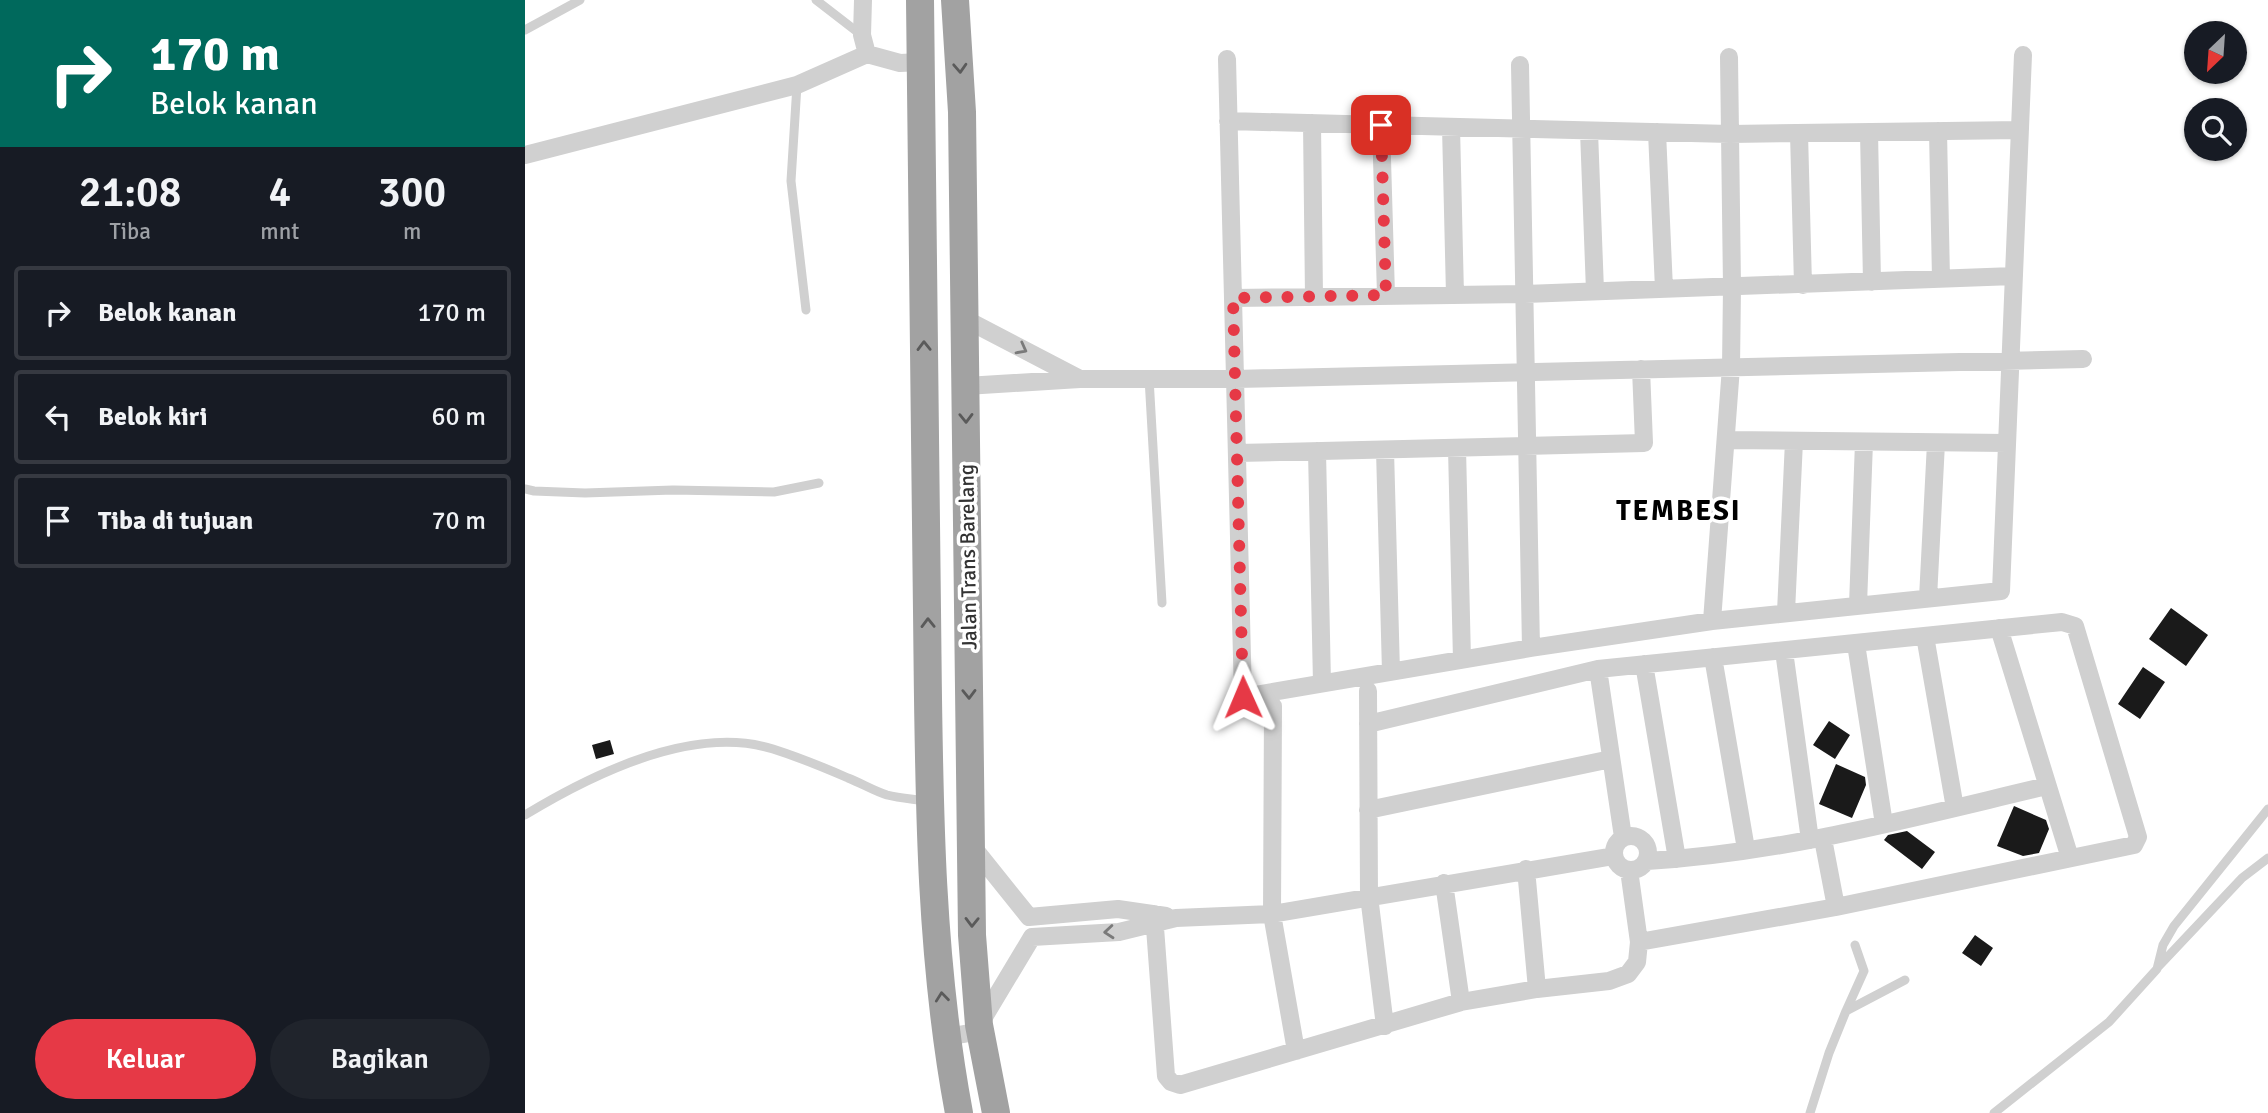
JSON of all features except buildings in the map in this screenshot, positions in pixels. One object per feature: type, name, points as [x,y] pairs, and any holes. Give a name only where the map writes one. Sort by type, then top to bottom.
[{"type":"highway","name":"Jalan Trans Barelang","points":[[920,0],[930,802],[939,960],[959,1113]]},
{"type":"highway","name":"Jalan Trans Barelang","points":[[955,0],[962,112],[971,936],[979,1025],[996,1113]]},
{"type":"street","points":[[863,0],[862,35],[867,54]]},
{"type":"street","points":[[525,155],[797,85],[867,54],[900,63],[921,62]]},
{"type":"street","points":[[1227,59],[1243,697],[1712,621],[2001,591],[2023,55]]},
{"type":"street","points":[[1712,621],[1731,367],[1728,57]]},
{"type":"street","points":[[1520,65],[1531,649]]},
{"type":"street","points":[[1228,121],[1730,134],[2020,130]]},
{"type":"street","points":[[1312,123],[1314,297]]},
{"type":"street","points":[[1381,125],[1386,295]]},
{"type":"street","points":[[1451,127],[1455,295]]},
{"type":"street","points":[[1589,131],[1595,292]]},
{"type":"street","points":[[1938,131],[1941,279]]},
{"type":"street","points":[[1657,132],[1664,289]]},
{"type":"street","points":[[1870,132],[1872,282]]},
{"type":"street","points":[[1799,133],[1803,285]]},
{"type":"street","points":[[1233,298],[1525,294],[2014,276]]},
{"type":"street","points":[[965,319],[1080,379]]},
{"type":"street","points":[[966,386],[1080,379],[1235,379],[2083,359]]},
{"type":"street","points":[[1237,453],[1644,443],[1641,369]]},
{"type":"street","points":[[1726,440],[2007,443]]},
{"type":"street","points":[[1786,612],[1794,441]]},
{"type":"street","points":[[1858,605],[1864,442]]},
{"type":"street","points":[[1928,598],[1936,443]]},
{"type":"street","points":[[1457,448],[1462,660]]},
{"type":"street","points":[[1385,450],[1391,672]]},
{"type":"street","points":[[1317,451],[1322,683]]},
{"type":"street","points":[[1368,723],[1598,669],[2062,622],[2075,626],[2138,837],[2134,845],[1836,907],[1639,942]]},
{"type":"street","points":[[1999,628],[2070,858]]},
{"type":"street","points":[[1925,636],[1955,808]]},
{"type":"street","points":[[1856,644],[1884,824]]},
{"type":"street","points":[[1784,651],[1817,840],[1836,907]]},
{"type":"street","points":[[1713,657],[1746,849]]},
{"type":"street","points":[[1644,664],[1677,859]]},
{"type":"street","points":[[1598,669],[1623,837]]},
{"type":"street","points":[[1368,691],[1369,896],[1385,1026]]},
{"type":"street","points":[[1273,706],[1272,914],[1296,1051]]},
{"type":"street","points":[[1369,810],[1611,759]]},
{"type":"street","points":[[1647,860],[1677,859],[1817,840],[2047,786]]},
{"type":"street","points":[[1634,835],[1644,840],[1649,850],[1647,860],[1640,869],[1629,870],[1619,866],[1614,856],[1616,845],[1623,837],[1634,835]]},
{"type":"street","points":[[947,1037],[975,1032],[1032,937],[1029,917],[972,846]]},
{"type":"street","points":[[1029,917],[1118,909],[1154,919],[1272,914],[1614,856]]},
{"type":"street","points":[[1525,869],[1537,989]]},
{"type":"street","points":[[1154,919],[1166,1076],[1171,1082],[1180,1085],[1461,1002],[1537,989],[1609,981],[1628,974],[1637,962],[1639,942],[1629,870]]},
{"type":"street","points":[[1444,883],[1461,1002]]},
{"type":"street","points":[[1032,937],[1119,932],[1154,919]]},
{"type":"lane","points":[[525,30],[580,0]]},
{"type":"lane","points":[[816,0],[862,35]]},
{"type":"lane","points":[[797,85],[791,181],[806,310]]},
{"type":"lane","points":[[1149,378],[1162,603]]},
{"type":"lane","points":[[525,489],[585,493],[673,490],[774,492],[819,483]]},
{"type":"lane","points":[[525,815],[568,789],[629,761],[727,741],[769,747],[811,761],[886,795],[930,802]]},
{"type":"lane","points":[[2157,969],[2163,945],[2174,926],[2268,809]]},
{"type":"lane","points":[[1994,1113],[2109,1022],[2242,878],[2268,858]]},
{"type":"lane","points":[[1810,1113],[1829,1053],[1864,971],[1856,945]]},
{"type":"lane","points":[[1846,1011],[1905,980]]},
{"type":"district","name":"TEMBESI","points":[[1679,510]]},
{"type":"route","points":[[1243,697],[1233,298],[1386,295],[1381,125]]}]
